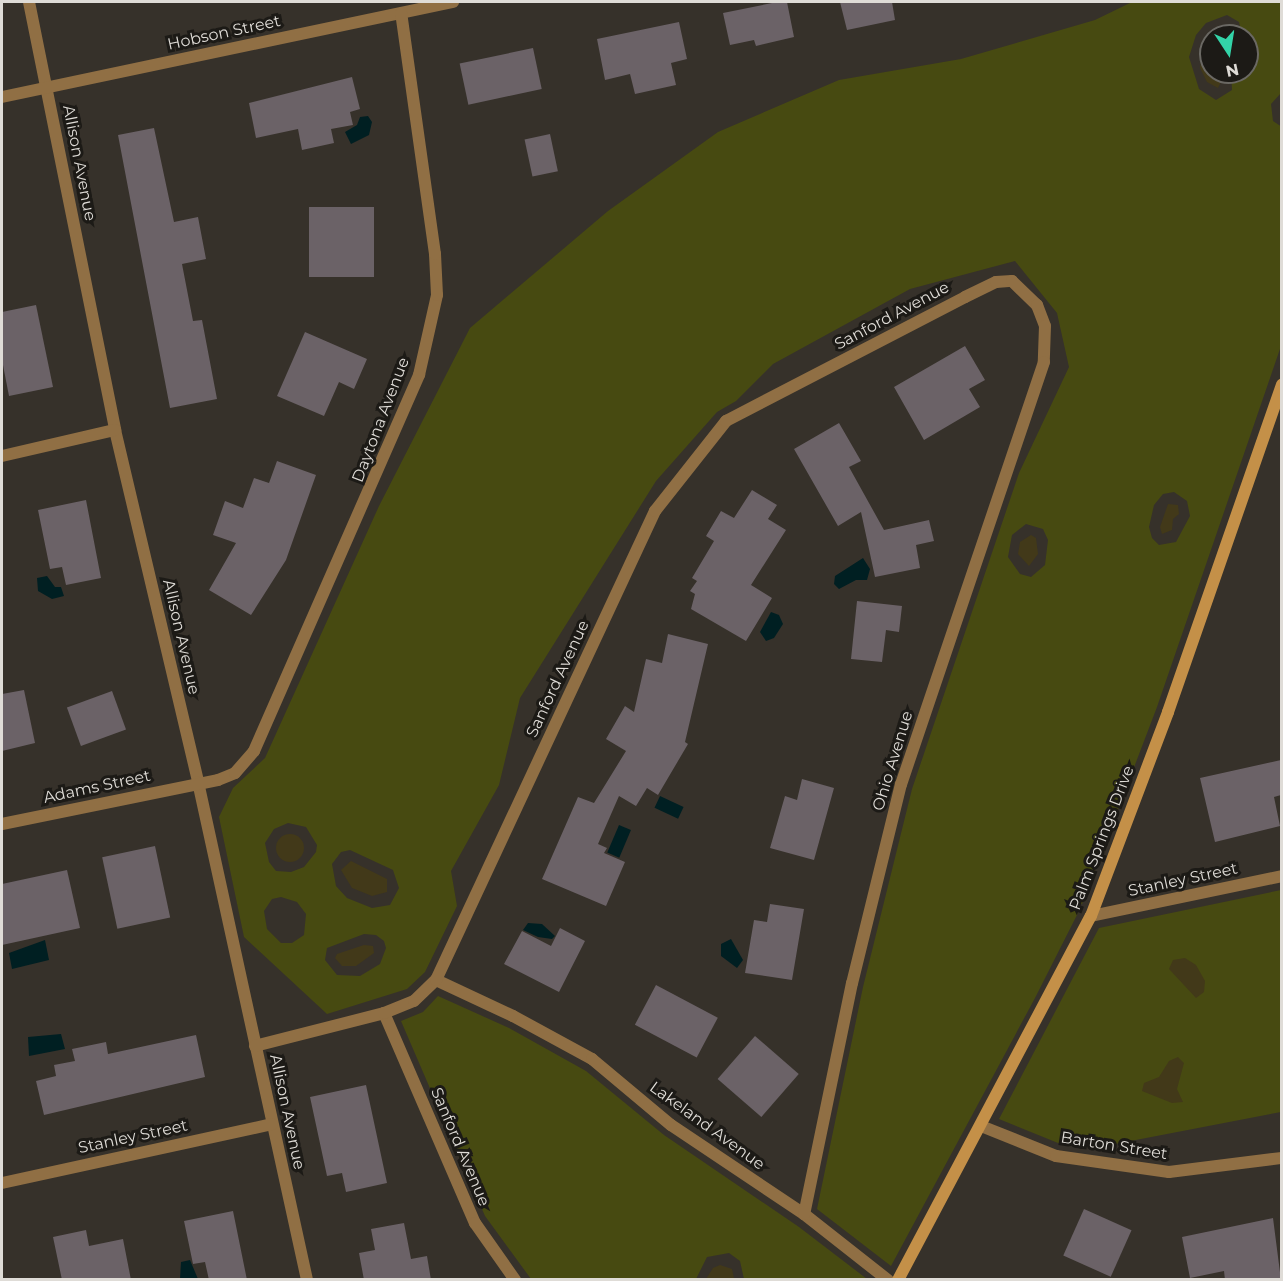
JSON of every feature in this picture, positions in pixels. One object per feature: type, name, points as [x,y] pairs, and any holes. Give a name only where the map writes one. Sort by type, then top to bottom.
[{"type":"street","name":"Allison Avenue","points":[[29,2],[115,430],[198,782],[307,1280]]},
{"type":"street","name":"Hobson Street","points":[[2,97],[453,2]]},
{"type":"street","name":"Daytona Avenue","points":[[198,782],[235,773],[254,751],[419,375],[437,295],[435,254],[400,13]]},
{"type":"street","name":"Sanford Avenue","points":[[515,1280],[475,1223],[384,1013],[414,1001],[436,980],[655,511],[726,422],[996,282],[1012,281],[1024,290],[1037,305],[1045,326]]},
{"type":"street","name":"Ohio Avenue","points":[[804,1214],[852,983],[901,784],[1044,362],[1045,326]]},
{"type":"street","name":"Palm Springs Drive","points":[[898,1280],[1091,916],[1168,712],[1281,384]]},
{"type":"street","points":[[2,456],[115,430]]},
{"type":"street","name":"Adams Street","points":[[2,824],[198,782]]},
{"type":"street","name":"Stanley Street","points":[[1091,916],[1281,876]]},
{"type":"street","name":"Lakeland Avenue","points":[[436,980],[513,1016],[592,1059],[671,1125],[804,1214],[888,1280]]},
{"type":"street","points":[[255,1046],[384,1013]]},
{"type":"street","name":"Stanley Street","points":[[2,1183],[272,1124]]},
{"type":"street","name":"Barton Street","points":[[981,1126],[1056,1156],[1168,1172],[1281,1158]]},
{"type":"shaded area","points":[[1132,2],[1281,2],[1281,93],[1271,104],[1273,121],[1282,127],[1281,346],[1157,707],[1082,904],[1076,905],[1078,913],[1035,998],[891,1266],[817,1209],[863,987],[912,789],[1019,473],[1069,367],[1057,313],[1015,261],[910,289],[773,364],[736,401],[717,412],[656,481],[520,698],[499,785],[451,871],[457,906],[425,972],[407,989],[327,1014],[244,937],[219,817],[233,788],[265,758],[379,506],[470,328],[608,211],[718,132],[839,80],[961,59],[1095,20]],"holes":[[[1174,492],[1187,501],[1190,516],[1176,542],[1159,545],[1152,538],[1149,527],[1154,505],[1163,494]],[[1026,524],[1043,529],[1048,540],[1045,565],[1031,577],[1020,574],[1008,557],[1012,535]],[[288,823],[306,827],[317,845],[316,852],[304,867],[291,872],[276,871],[269,862],[265,843],[274,829]],[[350,850],[393,870],[399,888],[390,905],[372,908],[347,898],[336,886],[332,864],[341,852]],[[281,897],[297,902],[306,914],[304,935],[292,943],[281,943],[267,929],[264,911],[272,899]],[[364,934],[376,935],[384,941],[386,948],[380,964],[360,976],[337,975],[325,960],[327,948]]]},
{"type":"shaded area","points":[[1281,890],[1281,1112],[1115,1144],[1080,1142],[1077,1146],[1058,1143],[999,1119],[1099,928]]},
{"type":"shaded area","points":[[438,996],[509,1028],[586,1071],[664,1135],[799,1227],[867,1279],[744,1279],[740,1261],[729,1253],[707,1257],[696,1279],[531,1279],[485,1216],[401,1021],[423,1012]]},
{"type":"sand","points":[[1168,504],[1178,505],[1179,514],[1173,519],[1172,530],[1162,534],[1160,527]]},
{"type":"sand","points":[[1031,535],[1036,538],[1038,554],[1029,566],[1018,554],[1020,542]]},
{"type":"sand","points":[[290,834],[300,838],[304,848],[300,858],[290,862],[280,858],[276,848],[280,838]]},
{"type":"sand","points":[[351,861],[387,879],[387,892],[372,896],[352,888],[341,870]]},
{"type":"sand","points":[[364,945],[373,946],[374,953],[356,966],[342,966],[335,958],[337,954]]},
{"type":"sand","points":[[1185,958],[1196,965],[1205,981],[1204,992],[1196,998],[1169,969],[1173,960]]},
{"type":"sand","points":[[1178,1057],[1184,1063],[1177,1089],[1183,1102],[1172,1103],[1142,1091],[1144,1083],[1159,1077],[1169,1061]]},
{"type":"sand","points":[[720,1265],[732,1269],[734,1278],[706,1279],[713,1268]]},
{"type":"water","points":[[368,116],[372,122],[369,135],[351,144],[345,132],[357,125],[360,117]]},
{"type":"water","points":[[863,558],[870,569],[867,580],[856,580],[839,589],[834,584],[835,576]]},
{"type":"water","points":[[47,576],[55,587],[61,587],[64,596],[52,599],[38,591],[37,578]]},
{"type":"water","points":[[771,612],[779,615],[783,624],[774,638],[766,641],[760,632]]},
{"type":"water","points":[[660,796],[684,807],[678,819],[655,808]]},
{"type":"water","points":[[619,825],[631,830],[619,858],[607,853]]},
{"type":"water","points":[[528,923],[542,924],[555,936],[552,939],[538,937],[523,930]]},
{"type":"water","points":[[731,939],[743,960],[737,968],[721,956],[721,944]]},
{"type":"water","points":[[45,940],[49,960],[12,969],[9,953]]},
{"type":"water","points":[[61,1034],[65,1049],[29,1056],[28,1037]]},
{"type":"water","points":[[190,1260],[198,1279],[180,1279],[181,1262]]},
{"type":"building","points":[[787,2],[794,37],[756,46],[754,40],[730,45],[723,13]]},
{"type":"building","points":[[840,2],[892,2],[895,20],[847,30]]},
{"type":"building","points":[[679,22],[687,59],[671,63],[676,85],[635,94],[630,74],[605,80],[597,39]]},
{"type":"building","points":[[533,48],[542,89],[468,105],[460,64]]},
{"type":"building","points":[[352,77],[360,109],[350,112],[353,125],[331,129],[334,143],[302,150],[298,129],[256,138],[249,103]]},
{"type":"building","points":[[154,128],[174,222],[198,217],[206,259],[182,264],[193,321],[202,320],[217,399],[170,408],[118,135]]},
{"type":"building","points":[[550,134],[558,171],[532,177],[525,139]]},
{"type":"building","points":[[309,207],[374,207],[374,277],[309,277]]},
{"type":"building","points":[[36,305],[53,387],[9,396],[2,360],[2,312]]},
{"type":"building","points":[[305,332],[367,359],[354,389],[339,382],[324,416],[277,396]]},
{"type":"building","points":[[965,346],[985,380],[969,389],[980,407],[924,440],[894,387]]},
{"type":"building","points":[[839,423],[861,461],[849,467],[884,530],[929,520],[934,541],[916,545],[920,568],[875,577],[861,512],[838,526],[794,449]]},
{"type":"building","points":[[277,461],[316,475],[286,560],[251,615],[209,590],[236,543],[213,535],[225,501],[243,508],[254,478],[269,483]]},
{"type":"building","points":[[752,490],[777,505],[768,519],[786,530],[751,585],[772,598],[746,641],[691,609],[695,594],[690,591],[697,581],[692,578],[714,541],[706,536],[721,511],[734,518]]},
{"type":"building","points":[[86,500],[101,578],[66,585],[62,567],[50,569],[38,510]]},
{"type":"building","points":[[857,601],[902,606],[899,632],[886,630],[882,662],[851,659]]},
{"type":"building","points":[[668,634],[708,644],[685,742],[688,744],[658,795],[647,788],[636,806],[619,796],[598,844],[607,848],[604,853],[625,862],[606,906],[542,879],[578,797],[594,803],[626,751],[606,739],[625,706],[634,712],[646,659],[662,663]]},
{"type":"building","points":[[24,690],[35,743],[2,751],[2,694]]},
{"type":"building","points":[[112,691],[126,730],[81,746],[67,707]]},
{"type":"building","points":[[1281,760],[1281,795],[1274,797],[1280,826],[1215,842],[1200,778]]},
{"type":"building","points":[[802,779],[834,788],[814,860],[770,848],[785,796],[797,800]]},
{"type":"building","points":[[155,846],[170,917],[117,929],[102,857]]},
{"type":"building","points":[[67,870],[80,928],[2,945],[2,884]]},
{"type":"building","points":[[770,904],[804,909],[792,980],[745,973],[754,920],[767,922]]},
{"type":"building","points":[[560,928],[585,941],[559,992],[504,964],[522,931],[551,946]]},
{"type":"building","points":[[656,985],[718,1018],[697,1058],[635,1025]]},
{"type":"building","points":[[196,1035],[205,1077],[44,1115],[36,1081],[56,1076],[54,1065],[75,1061],[72,1049],[106,1042],[108,1054]]},
{"type":"building","points":[[755,1036],[799,1074],[761,1117],[718,1079]]},
{"type":"building","points":[[366,1085],[387,1183],[346,1192],[342,1173],[327,1176],[310,1097]]},
{"type":"building","points":[[1084,1209],[1132,1230],[1111,1277],[1063,1256]]},
{"type":"building","points":[[233,1211],[247,1280],[209,1280],[205,1262],[193,1264],[184,1221]]},
{"type":"building","points":[[1273,1218],[1281,1280],[1225,1280],[1224,1271],[1190,1278],[1182,1237]]},
{"type":"building","points":[[404,1223],[411,1259],[427,1256],[431,1280],[364,1280],[359,1253],[375,1250],[371,1229]]},
{"type":"building","points":[[86,1230],[89,1246],[123,1239],[131,1280],[62,1280],[53,1237]]}]
